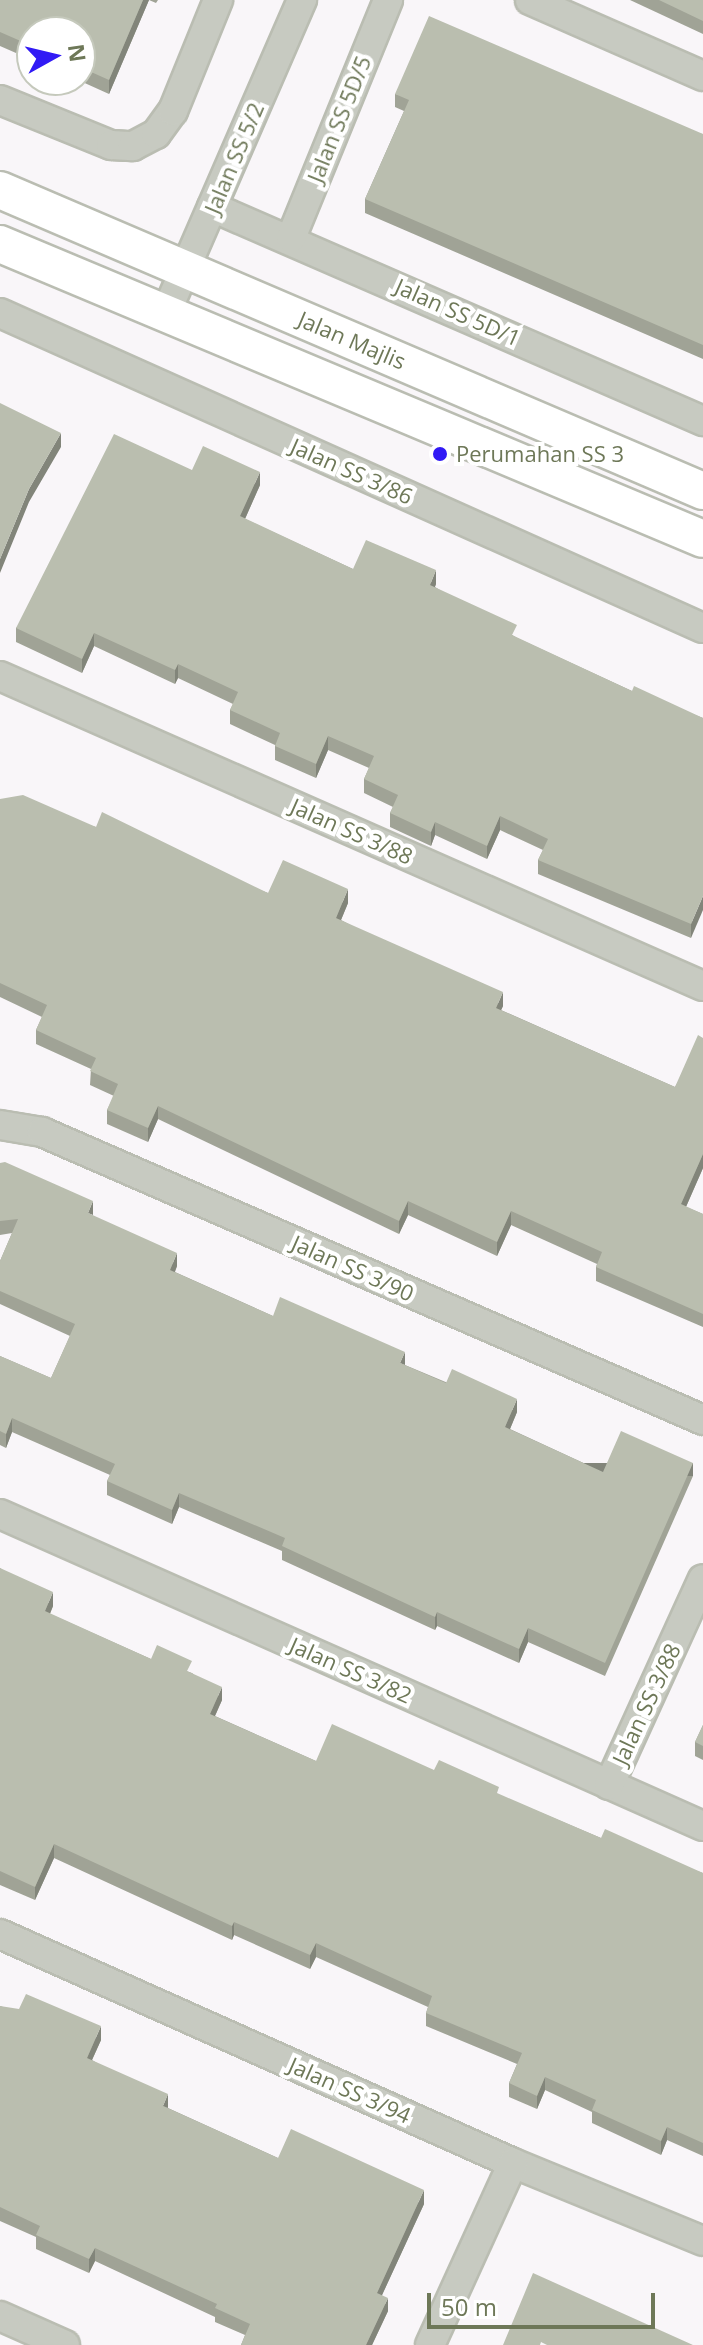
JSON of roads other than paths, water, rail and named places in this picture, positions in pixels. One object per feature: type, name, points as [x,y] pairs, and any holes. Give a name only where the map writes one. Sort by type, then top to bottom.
[{"type":"main road","name":"Jalan Majlis","points":[[0,190],[703,491]]},
{"type":"main road","points":[[0,244],[703,539]]},
{"type":"street","points":[[0,100],[111,145],[133,146],[156,134],[173,111],[218,0]]},
{"type":"street","name":"Jalan SS 5/2","points":[[165,315],[302,0]]},
{"type":"street","name":"Jalan SS 5D/5","points":[[291,238],[388,0]]},
{"type":"street","points":[[530,0],[703,76]]},
{"type":"street","name":"Jalan SS 5D/1","points":[[212,207],[291,238],[703,421]]},
{"type":"street","name":"Jalan SS 3/86","points":[[0,313],[703,628]]},
{"type":"street","name":"Jalan SS 3/88","points":[[0,676],[703,986]]},
{"type":"street","name":"Jalan SS 3/90","points":[[0,1125],[42,1132],[703,1420]]},
{"type":"street","name":"Jalan SS 3/82","points":[[0,1514],[703,1826]]},
{"type":"street","name":"Jalan SS 3/88","points":[[609,1785],[703,1579]]},
{"type":"street","name":"Jalan SS 3/94","points":[[0,1934],[513,2163],[703,2241]]},
{"type":"street","points":[[430,2345],[513,2163]]},
{"type":"street","points":[[0,2316],[65,2345]]},
{"type":"place","name":"Perumahan SS 3","points":[[440,454]]}]
